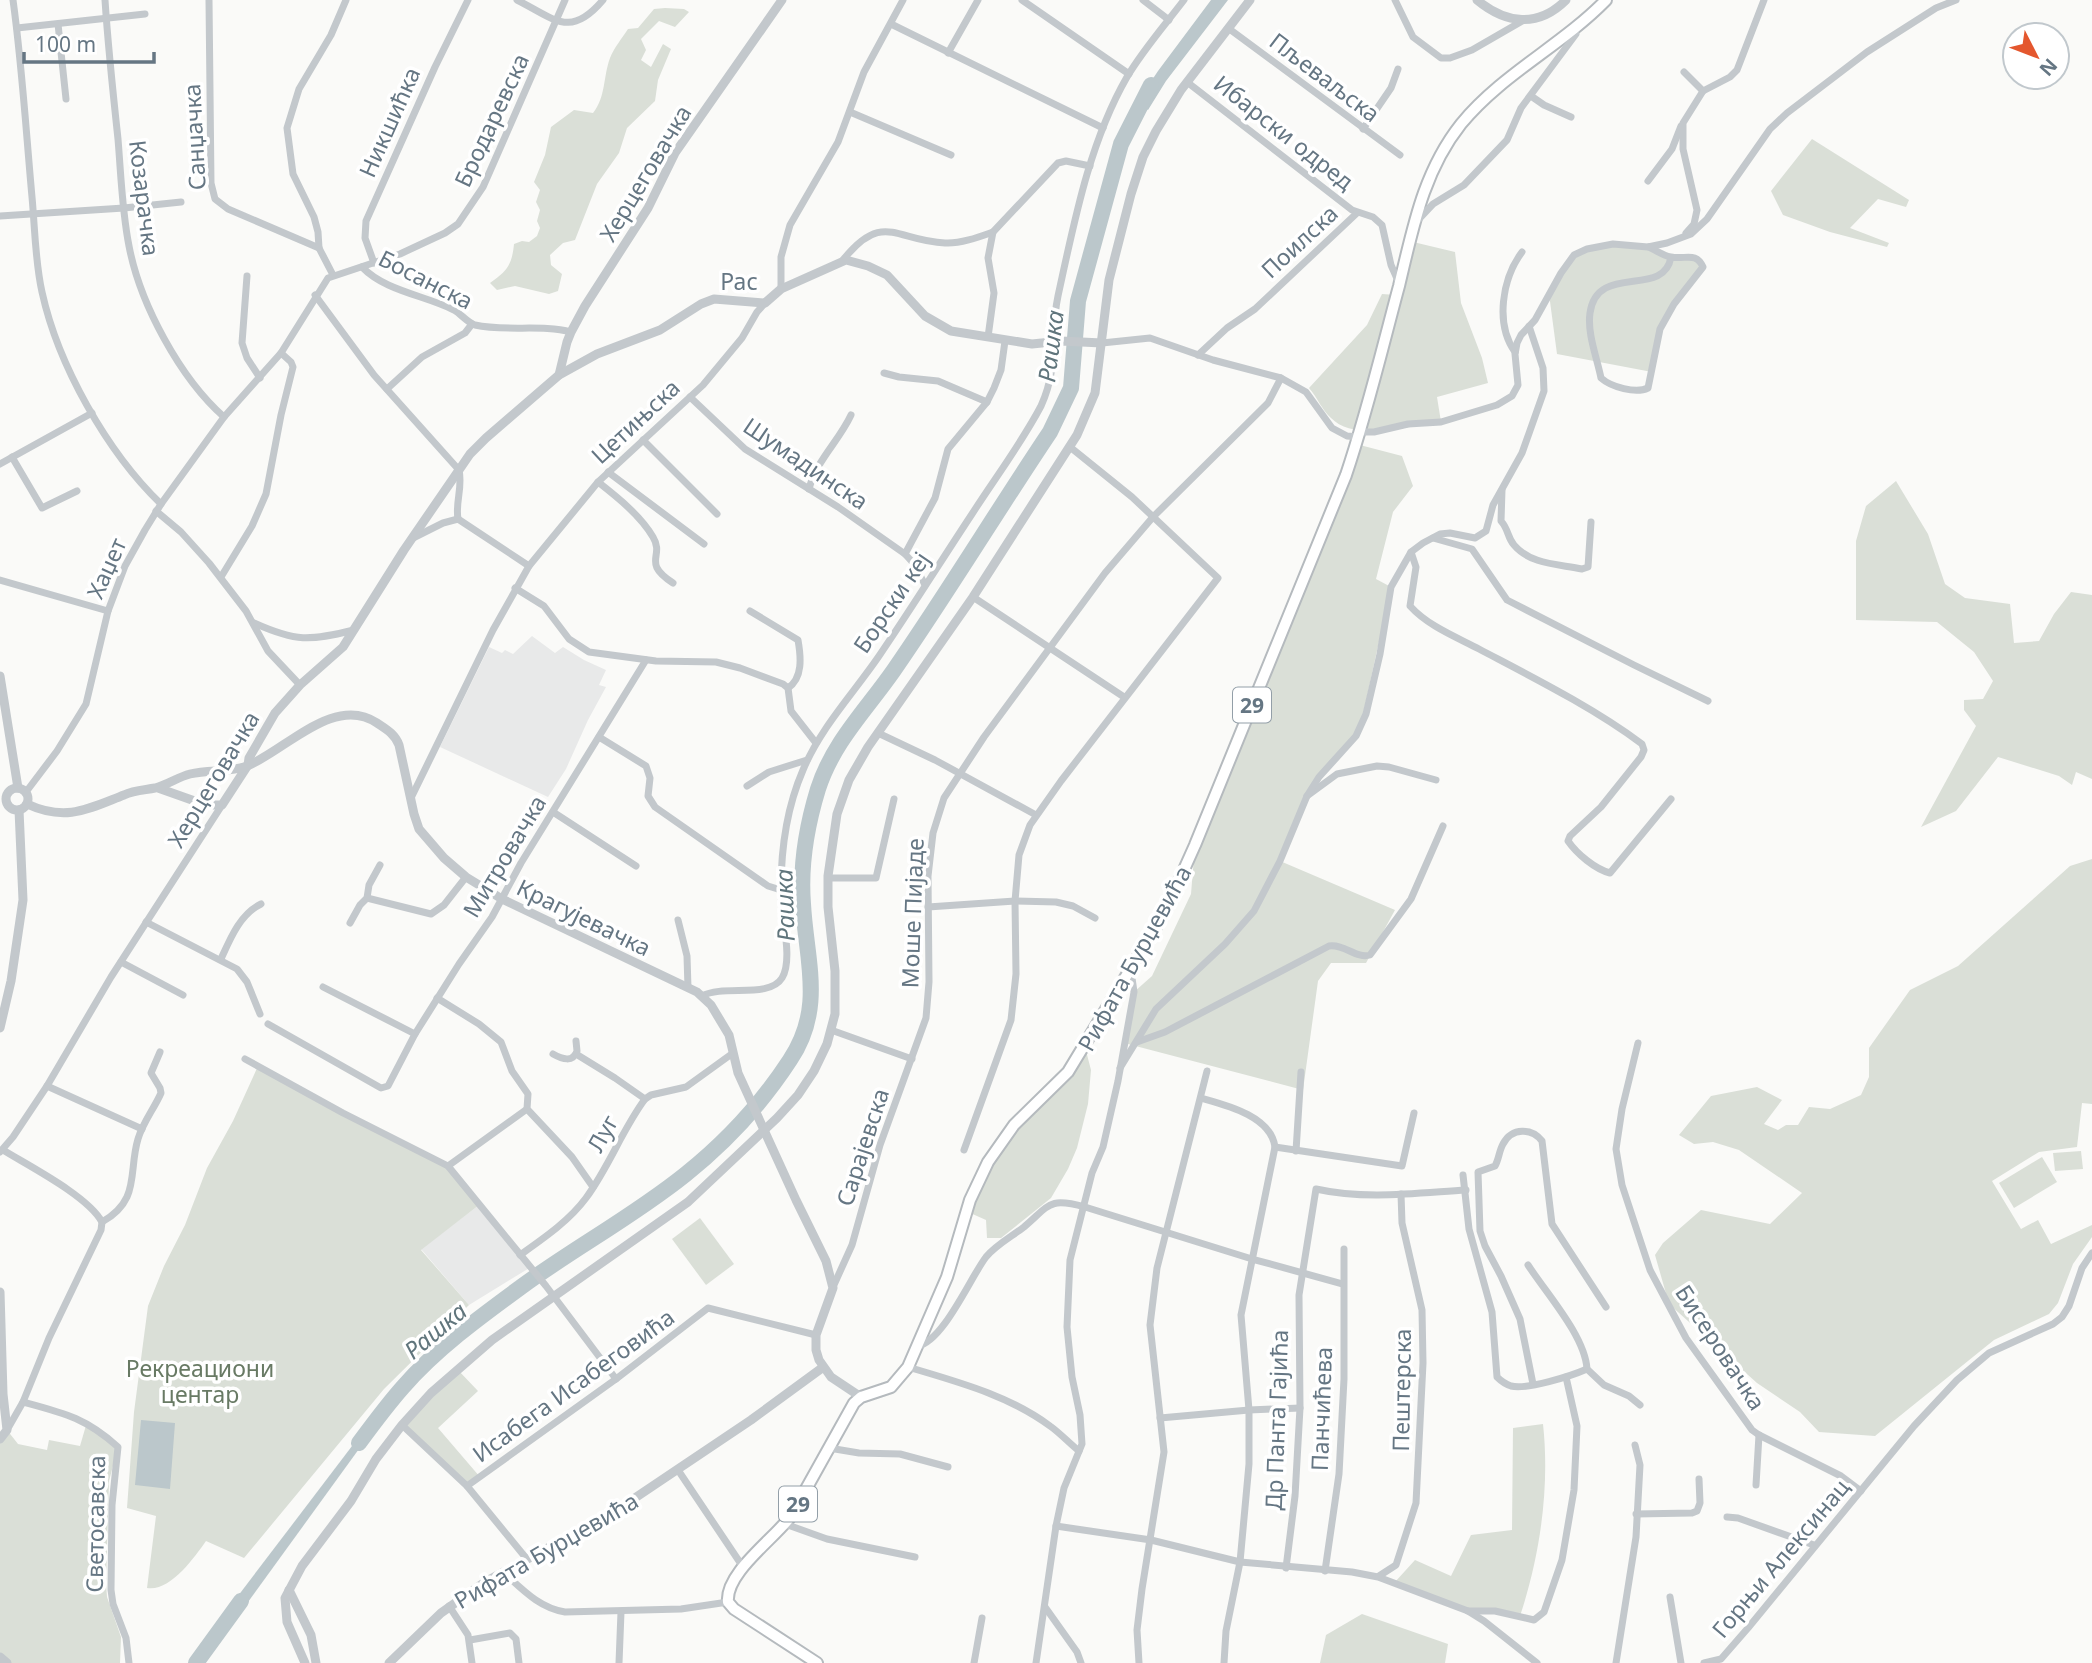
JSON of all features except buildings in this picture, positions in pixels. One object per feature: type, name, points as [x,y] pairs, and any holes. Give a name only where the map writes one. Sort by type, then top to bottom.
[{"type":"main road","name":"Рифата Бурџевића","points":[[861,1396],[891,1387],[908,1367],[947,1277],[973,1193],[988,1162],[1014,1125],[1068,1072],[1165,912],[1331,512],[1359,434],[1413,226],[1432,171],[1444,148],[1493,90],[1573,29],[1606,0]]},
{"type":"main road","name":"29","points":[[728,1602],[729,1588],[743,1567],[785,1524],[848,1410],[861,1396]]},
{"type":"main road","points":[[728,1602],[740,1613],[817,1663]]},
{"type":"street","points":[[13,0],[38,267],[48,315],[60,350],[92,413],[123,463],[158,508],[220,577],[253,623],[268,651],[300,685]]},
{"type":"street","name":"Козарачка","points":[[105,0],[124,208],[133,262],[153,313],[182,369],[202,396],[224,417]]},
{"type":"street","name":"Санџачка","points":[[209,0],[211,183],[214,196],[228,209],[319,248]]},
{"type":"street","points":[[333,275],[319,248],[314,217],[293,174],[287,128],[299,89],[331,35],[346,0]]},
{"type":"street","name":"Никшићка","points":[[374,263],[365,233],[369,214],[468,0]]},
{"type":"street","points":[[517,0],[557,20],[570,22],[581,21],[603,0]]},
{"type":"street","name":"Бродаревска","points":[[333,275],[400,254],[445,233],[464,216],[483,187],[565,0]]},
{"type":"street","name":"Херцеговачка","points":[[559,375],[567,342],[585,306],[649,208],[684,141],[782,0]]},
{"type":"street","points":[[781,289],[780,268],[786,235],[833,152],[864,72],[903,0]]},
{"type":"street","points":[[948,53],[978,0]]},
{"type":"street","points":[[1022,0],[1129,74]]},
{"type":"street","points":[[1143,0],[1169,20]]},
{"type":"street","name":"Борски кеј","points":[[702,996],[719,990],[769,989],[779,983],[786,968],[780,890],[784,848],[791,806],[807,760],[833,715],[881,653],[1041,407],[1052,378],[1058,342],[1058,297],[1090,166],[1103,128],[1129,74],[1184,0]]},
{"type":"street","points":[[305,1663],[285,1613],[285,1598],[302,1566],[351,1501],[376,1459],[402,1425],[431,1393],[492,1340],[688,1202],[763,1124],[787,1108],[808,1081],[821,1057],[835,1014],[827,893],[831,840],[841,800],[855,768],[973,597],[1070,447],[1092,402],[1097,383],[1098,342],[1109,280],[1131,194],[1148,146],[1187,82],[1250,0]]},
{"type":"street","points":[[1395,0],[1413,37],[1441,58],[1450,58],[1472,50],[1524,20],[1548,15],[1566,0]]},
{"type":"street","points":[[1477,0],[1496,13],[1524,20]]},
{"type":"street","points":[[1648,181],[1672,149],[1683,122],[1703,91],[1737,70],[1764,0]]},
{"type":"street","points":[[1648,247],[1691,234],[1701,226],[1770,129],[1787,113],[1867,52],[1936,8],[1956,0]]},
{"type":"street","points":[[17,29],[145,14]]},
{"type":"street","points":[[58,24],[66,99]]},
{"type":"street","points":[[891,24],[1103,128]]},
{"type":"street","name":"Пљеваљска","points":[[1228,28],[1400,155]]},
{"type":"street","name":"Рифата Бурџевића","points":[[1413,226],[1433,204],[1464,185],[1498,149],[1510,134],[1521,107],[1576,34],[1573,29]]},
{"type":"street","points":[[1363,129],[1391,88],[1398,69]]},
{"type":"street","points":[[1684,72],[1703,91]]},
{"type":"street","name":"Ибарски одред","points":[[1187,82],[1357,213]]},
{"type":"street","points":[[1531,96],[1571,117]]},
{"type":"street","points":[[850,112],[951,155]]},
{"type":"street","points":[[1678,239],[1694,224],[1698,210],[1683,149],[1683,122]]},
{"type":"street","points":[[988,337],[994,293],[988,258],[993,232],[1058,163],[1066,160],[1090,166]]},
{"type":"street","points":[[0,216],[181,202]]},
{"type":"street","name":"Поилска","points":[[1198,355],[1227,328],[1255,309],[1357,213],[1376,219],[1382,225],[1391,265],[1399,283]]},
{"type":"street","name":"Рас","points":[[597,354],[660,330],[707,300],[731,299],[765,303],[781,289],[843,260],[860,241],[880,232],[899,232],[946,243],[993,232]]},
{"type":"street","points":[[843,260],[868,266],[887,275],[925,316],[937,325],[959,333],[1032,344],[1150,338],[1198,355],[1281,378],[1306,393],[1332,428],[1347,436],[1408,424],[1441,422],[1500,403],[1512,396],[1518,385],[1515,352],[1521,335],[1535,320],[1561,273],[1574,255],[1587,249],[1613,244],[1648,247],[1671,257],[1691,256],[1700,261],[1703,267],[1674,304],[1660,329],[1650,385],[1642,390],[1612,386],[1601,377],[1590,313],[1595,298],[1603,290],[1617,283],[1658,277],[1668,268],[1671,257]]},
{"type":"street","points":[[1515,352],[1506,340],[1503,326],[1508,275],[1522,251]]},
{"type":"street","name":"Босанска","points":[[362,267],[374,278],[395,288],[455,310],[472,324],[525,330],[552,328],[572,332]]},
{"type":"street","points":[[247,275],[242,343],[247,358],[260,378]]},
{"type":"street","name":"Хаџет","points":[[22,790],[57,751],[86,704],[108,611],[125,566],[158,508],[224,417],[281,353],[324,281],[333,275]]},
{"type":"street","points":[[315,295],[374,375],[459,470],[461,485],[457,511],[462,521],[529,566]]},
{"type":"street","name":"Цетињска","points":[[411,798],[515,588],[529,566],[608,471],[690,397],[737,344],[765,303]]},
{"type":"street","name":"Босанска","points":[[387,389],[422,357],[465,333],[472,324]]},
{"type":"street","points":[[1432,538],[1446,534],[1475,538],[1482,536],[1488,527],[1493,505],[1522,453],[1544,391],[1543,368],[1529,326]]},
{"type":"street","points":[[905,554],[934,498],[948,449],[986,402],[1001,370],[1005,341]]},
{"type":"street","points":[[220,577],[247,536],[266,494],[293,367],[281,353]]},
{"type":"street","name":"Херцеговачка","points":[[2,1151],[47,1086],[146,922],[248,765],[271,719],[300,685],[340,651],[411,540],[481,442],[559,375],[597,354]]},
{"type":"street","points":[[884,373],[938,381],[986,402]]},
{"type":"street","name":"Моше Пијаде","points":[[926,1018],[929,982],[929,862],[936,821],[944,798],[959,772],[1105,573],[1153,517],[1268,403],[1281,378]]},
{"type":"street","name":"Шумадинска","points":[[690,397],[746,449],[905,554],[915,565],[925,585]]},
{"type":"street","points":[[0,464],[92,413]]},
{"type":"street","points":[[809,489],[813,475],[842,434],[851,415]]},
{"type":"street","points":[[643,440],[717,514]]},
{"type":"street","points":[[964,1150],[1011,1020],[1017,956],[1015,901],[1019,855],[1025,836],[1036,815],[1124,697],[1217,581],[1215,573],[1116,484],[1070,447]]},
{"type":"street","points":[[12,457],[42,508],[77,491]]},
{"type":"street","points":[[608,471],[704,544]]},
{"type":"street","points":[[598,482],[628,508],[651,535],[655,542],[655,566],[660,574],[673,583]]},
{"type":"street","points":[[1502,489],[1501,522],[1507,527],[1515,547],[1538,561],[1582,569],[1588,567],[1591,522]]},
{"type":"street","points":[[411,540],[443,523],[462,521]]},
{"type":"street","points":[[1432,538],[1472,549],[1507,600],[1708,701]]},
{"type":"street","name":"Рифата Бурџевића","points":[[1120,1068],[1156,1009],[1225,944],[1254,911],[1280,861],[1307,796],[1325,769],[1350,743],[1363,721],[1380,654],[1391,587],[1412,552],[1432,538]]},
{"type":"street","points":[[1412,552],[1416,567],[1410,606],[1418,614],[1564,695],[1642,744],[1644,750],[1641,757],[1601,807],[1570,836],[1568,841],[1573,848],[1603,871],[1610,873],[1671,799]]},
{"type":"street","points":[[0,580],[108,611]]},
{"type":"street","points":[[515,588],[544,606],[561,630],[580,648],[589,652],[646,660],[723,663],[788,688]]},
{"type":"street","points":[[973,597],[1124,697]]},
{"type":"street","points":[[750,611],[798,640],[798,675],[795,683],[788,688]]},
{"type":"street","points":[[253,623],[294,638],[354,631]]},
{"type":"street","name":"Митровачка","points":[[268,1024],[355,1074],[385,1088],[415,1034],[492,917],[646,660]]},
{"type":"street","points":[[0,676],[22,790],[28,797],[23,807],[23,900],[0,1028]]},
{"type":"street","points":[[788,688],[789,706],[793,715],[816,743]]},
{"type":"street","name":"Крагујевачка","points":[[248,765],[314,726],[331,719],[354,715],[369,718],[397,738],[404,760],[415,820],[423,835],[466,877],[502,899],[702,996],[712,1005],[726,1028],[732,1041],[736,1066],[748,1092]]},
{"type":"street","points":[[878,733],[959,772],[1036,815]]},
{"type":"street","points":[[599,737],[646,766],[650,773],[649,800],[655,807],[772,889],[780,890]]},
{"type":"street","points":[[747,786],[769,772],[807,760]]},
{"type":"street","points":[[22,790],[7,794],[4,809],[23,807],[61,814],[80,812],[125,794],[157,788],[187,775],[213,770],[233,770],[248,765]]},
{"type":"street","points":[[1307,796],[1337,774],[1377,766],[1436,780]]},
{"type":"street","points":[[157,788],[206,805],[222,805]]},
{"type":"street","points":[[828,878],[876,878],[894,799]]},
{"type":"street","points":[[553,812],[636,866]]},
{"type":"street","name":"Рифата Бурџевића","points":[[1137,1042],[1165,1031],[1329,946],[1340,946],[1361,957],[1370,955],[1411,899],[1443,826]]},
{"type":"street","points":[[350,923],[367,898],[369,885],[380,865]]},
{"type":"street","points":[[367,898],[431,914],[444,905],[466,877]]},
{"type":"street","points":[[928,907],[1015,901],[1062,902],[1095,918]]},
{"type":"street","points":[[221,959],[244,917],[251,909],[261,904]]},
{"type":"street","name":"Крагујевачка","points":[[678,920],[687,956],[688,988]]},
{"type":"street","points":[[146,922],[221,959],[243,976],[260,1014]]},
{"type":"street","points":[[121,962],[183,995]]},
{"type":"street","points":[[1036,1663],[1056,1526],[1064,1488],[1082,1444],[1082,1430],[1070,1368],[1067,1317],[1070,1260],[1092,1173],[1105,1138],[1120,1068],[1134,992],[1131,971]]},
{"type":"street","points":[[323,987],[415,1034]]},
{"type":"street","points":[[437,998],[479,1024],[501,1042],[512,1071],[528,1094],[527,1109],[572,1157],[593,1187]]},
{"type":"street","name":"Сарајевска","points":[[816,1335],[852,1245],[880,1145],[926,1018]]},
{"type":"street","points":[[831,1030],[912,1059]]},
{"type":"street","points":[[576,1041],[576,1054]]},
{"type":"street","name":"Бисеровачка","points":[[1638,1043],[1622,1109],[1616,1149],[1622,1185],[1650,1270],[1686,1338],[1752,1430],[1759,1436],[1841,1476],[1861,1491]]},
{"type":"street","points":[[0,1439],[23,1402],[49,1338],[101,1230],[102,1222],[120,1206],[132,1186],[136,1147],[142,1129],[161,1093],[151,1073],[160,1052]]},
{"type":"street","name":"Луг","points":[[520,1255],[567,1218],[593,1187],[645,1099],[651,1095],[686,1087],[733,1053]]},
{"type":"street","points":[[553,1054],[564,1060],[576,1054]]},
{"type":"street","points":[[576,1054],[645,1099]]},
{"type":"street","points":[[245,1059],[448,1166],[546,1286],[615,1379]]},
{"type":"street","points":[[1139,1663],[1137,1630],[1164,1452],[1150,1325],[1157,1268],[1207,1071]]},
{"type":"street","points":[[1296,1151],[1301,1072]]},
{"type":"street","points":[[47,1086],[142,1129]]},
{"type":"street","name":"Сарајевска","points":[[748,1092],[796,1200],[824,1254],[833,1288]]},
{"type":"street","points":[[1201,1098],[1240,1109],[1269,1131],[1275,1147],[1241,1315],[1249,1410],[1249,1464],[1240,1562],[1226,1631],[1224,1663]]},
{"type":"street","points":[[448,1166],[527,1109]]},
{"type":"street","points":[[1275,1147],[1402,1166],[1414,1113]]},
{"type":"street","points":[[1533,1384],[1521,1319],[1480,1231],[1478,1172],[1495,1166],[1502,1145],[1508,1137],[1526,1130],[1537,1134],[1542,1141],[1552,1223],[1587,1274],[1605,1307]]},
{"type":"street","points":[[2,1151],[76,1196],[102,1222]]},
{"type":"street","points":[[1463,1175],[1472,1242],[1492,1312],[1497,1377],[1511,1386],[1520,1387],[1566,1377],[1587,1369]]},
{"type":"street","name":"Др Панта Гајића","points":[[1286,1568],[1295,1496],[1300,1408],[1299,1295],[1316,1189],[1401,1195]]},
{"type":"street","points":[[1401,1195],[1466,1190]]},
{"type":"street","name":"Пештерска","points":[[1378,1577],[1396,1564],[1416,1503],[1423,1374],[1422,1310],[1402,1223],[1401,1195]]},
{"type":"street","points":[[918,1346],[932,1338],[964,1295],[991,1251],[1050,1203],[1069,1203],[1207,1246],[1343,1284]]},
{"type":"street","name":"Панчићева","points":[[1325,1571],[1339,1474],[1344,1379],[1344,1249]]},
{"type":"street","name":"Горњи Алексинац","points":[[1704,1663],[1723,1661],[1814,1545],[1880,1470],[1920,1419],[1957,1380],[1989,1353],[2053,1324],[2062,1317],[2069,1306],[2082,1268],[2092,1253]]},
{"type":"street","points":[[1528,1265],[1569,1326],[1586,1356],[1587,1369],[1604,1385],[1629,1396],[1640,1405]]},
{"type":"street","points":[[0,1292],[3,1394],[7,1430]]},
{"type":"street","name":"Исабега Исабеговића","points":[[467,1486],[708,1308],[816,1335]]},
{"type":"street","points":[[816,1335],[816,1350],[822,1368],[839,1384],[861,1396]]},
{"type":"street","points":[[908,1367],[951,1379],[1009,1401],[1051,1427],[1079,1451]]},
{"type":"street","name":"Рифата Бурџевића","points":[[388,1663],[449,1606],[526,1558],[574,1536],[678,1471],[822,1368]]},
{"type":"street","points":[[1468,1611],[1495,1611],[1534,1620],[1544,1612],[1562,1560],[1574,1490],[1577,1426],[1566,1377]]},
{"type":"street","name":"Светосавска","points":[[23,1402],[87,1422],[118,1447],[112,1505],[111,1590],[113,1604],[126,1638],[129,1663]]},
{"type":"street","points":[[1160,1418],[1300,1408]]},
{"type":"street","points":[[402,1425],[467,1486],[526,1558]]},
{"type":"street","points":[[1756,1485],[1759,1436]]},
{"type":"street","points":[[1616,1663],[1636,1538],[1640,1465],[1635,1445]]},
{"type":"street","points":[[829,1447],[859,1453],[900,1454],[948,1467]]},
{"type":"street","points":[[678,1471],[743,1567]]},
{"type":"street","points":[[1636,1514],[1697,1511],[1700,1503],[1699,1479]]},
{"type":"street","points":[[1727,1517],[1738,1518],[1814,1545]]},
{"type":"street","points":[[785,1524],[808,1534],[915,1557]]},
{"type":"street","points":[[1056,1526],[1151,1540],[1240,1562],[1352,1572],[1378,1577],[1468,1611],[1536,1663]]},
{"type":"street","points":[[503,1572],[535,1600],[556,1610],[621,1612],[681,1609],[728,1602]]},
{"type":"street","points":[[289,1590],[311,1635],[316,1663]]},
{"type":"street","name":"Горњи Алексинац","points":[[1670,1597],[1681,1663]]},
{"type":"street","points":[[449,1606],[470,1640],[472,1663]]},
{"type":"street","points":[[1044,1606],[1077,1652],[1080,1663]]},
{"type":"street","points":[[619,1663],[621,1612]]},
{"type":"street","points":[[974,1663],[982,1618]]},
{"type":"street","points":[[470,1640],[510,1633],[516,1639],[519,1663]]},
{"type":"street","points":[[0,1657],[7,1663]]},
{"type":"shaded area","points":[[1211,0],[1228,0],[1166,81],[1148,110],[1138,101]]},
{"type":"shaded area","points":[[532,636],[555,653],[563,647],[606,670],[599,685],[606,687],[566,769],[548,797],[440,747],[489,647],[502,653],[505,650],[513,654]]},
{"type":"shaded area","points":[[479,1205],[531,1267],[469,1305],[421,1249]]},
{"type":"shaded area","points":[[141,1420],[175,1423],[170,1489],[135,1485]]},
{"type":"shaded area","points":[[368,1425],[372,1431],[235,1620],[225,1613]]},
{"type":"green space","points":[[654,9],[684,9],[689,12],[675,27],[659,21],[641,39],[646,50],[641,60],[651,67],[663,44],[671,49],[658,80],[655,101],[627,128],[619,153],[597,184],[575,240],[563,243],[550,255],[551,265],[562,274],[558,291],[549,294],[515,286],[497,290],[490,283],[508,267],[514,244],[529,242],[537,236],[540,228],[537,221],[540,210],[536,202],[540,190],[534,182],[545,155],[551,127],[574,110],[593,113],[602,94],[610,58],[621,39],[628,29],[638,28]]},
{"type":"green space","points":[[1812,139],[1909,200],[1906,207],[1878,199],[1850,228],[1889,243],[1887,247],[1830,232],[1783,215],[1771,191]]},
{"type":"green space","points":[[1409,241],[1455,252],[1461,303],[1482,358],[1488,383],[1437,397],[1441,422],[1368,431],[1341,425],[1328,415],[1309,388],[1367,325],[1382,294],[1396,295]]},
{"type":"green space","points":[[1624,243],[1671,257],[1691,256],[1702,263],[1660,329],[1652,372],[1557,354],[1549,294],[1574,255]]},
{"type":"green space","points":[[1356,444],[1402,456],[1413,486],[1393,512],[1376,579],[1391,587],[1360,728],[1319,777],[1280,861],[1395,910],[1366,963],[1331,963],[1318,981],[1303,1090],[1124,1043],[1134,992],[1152,976],[1191,894],[1195,845]]},
{"type":"green space","points":[[1896,481],[1928,534],[1945,584],[1965,598],[2010,604],[2014,643],[2039,641],[2054,614],[2071,592],[2092,595],[2092,779],[2076,772],[2072,785],[2059,776],[1998,757],[1956,811],[1921,827],[1976,726],[1964,710],[1964,700],[1983,699],[1993,681],[1974,652],[1937,622],[1856,620],[1856,541],[1866,506]]},
{"type":"green space","points":[[2092,859],[2092,1104],[2082,1103],[2077,1147],[2039,1152],[1992,1181],[2021,1229],[2038,1220],[2051,1244],[2092,1225],[2092,1237],[2073,1264],[2058,1303],[2049,1314],[1994,1340],[1875,1436],[1819,1432],[1800,1412],[1757,1383],[1669,1304],[1655,1255],[1663,1243],[1701,1210],[1770,1224],[1802,1193],[1739,1150],[1713,1142],[1694,1144],[1679,1135],[1711,1096],[1757,1087],[1782,1100],[1764,1124],[1778,1130],[1786,1125],[1798,1125],[1809,1107],[1830,1109],[1861,1095],[1869,1077],[1869,1048],[1910,990],[1958,966],[2070,866]]},
{"type":"green space","points":[[1085,1047],[1091,1070],[1088,1104],[1077,1148],[1068,1169],[1051,1198],[1001,1238],[987,1238],[986,1220],[968,1212],[988,1162]]},
{"type":"green space","name":"Рекреациони центар","points":[[258,1066],[448,1166],[479,1205],[421,1250],[469,1305],[384,1389],[244,1558],[206,1541],[173,1579],[156,1588],[147,1588],[156,1516],[127,1508],[134,1412],[148,1306],[185,1225],[207,1168],[233,1121]]},
{"type":"green space","points":[[2081,1151],[2083,1169],[2055,1171],[2053,1153]]},
{"type":"green space","points":[[2042,1157],[2057,1182],[2014,1208],[1999,1183]]},
{"type":"green space","points":[[700,1218],[734,1264],[706,1285],[672,1239]]},
{"type":"green space","points":[[457,1369],[478,1391],[438,1428],[480,1477],[467,1486],[402,1425]]},
{"type":"green space","points":[[87,1422],[118,1447],[109,1481],[106,1583],[107,1597],[121,1637],[120,1663],[7,1663],[0,1657],[0,1439],[7,1430],[18,1444],[47,1450],[49,1440],[80,1446]]},
{"type":"green space","points":[[1543,1424],[1545,1472],[1542,1521],[1533,1570],[1520,1616],[1468,1611],[1395,1582],[1415,1560],[1451,1576],[1471,1535],[1512,1530],[1513,1428]]},
{"type":"green space","points":[[1362,1614],[1448,1644],[1445,1663],[1320,1663],[1326,1635]]},
{"type":"waterway","name":"Рашка","points":[[359,1443],[403,1387],[459,1334],[541,1273],[646,1204],[701,1162],[755,1107],[790,1060],[801,1041],[810,1003],[803,875],[808,831],[824,772],[832,756],[894,670],[1050,432],[1071,388],[1078,301],[1121,144],[1151,85]]},
{"type":"waterway","name":"Рашка","points":[[196,1663],[241,1601]]}]
